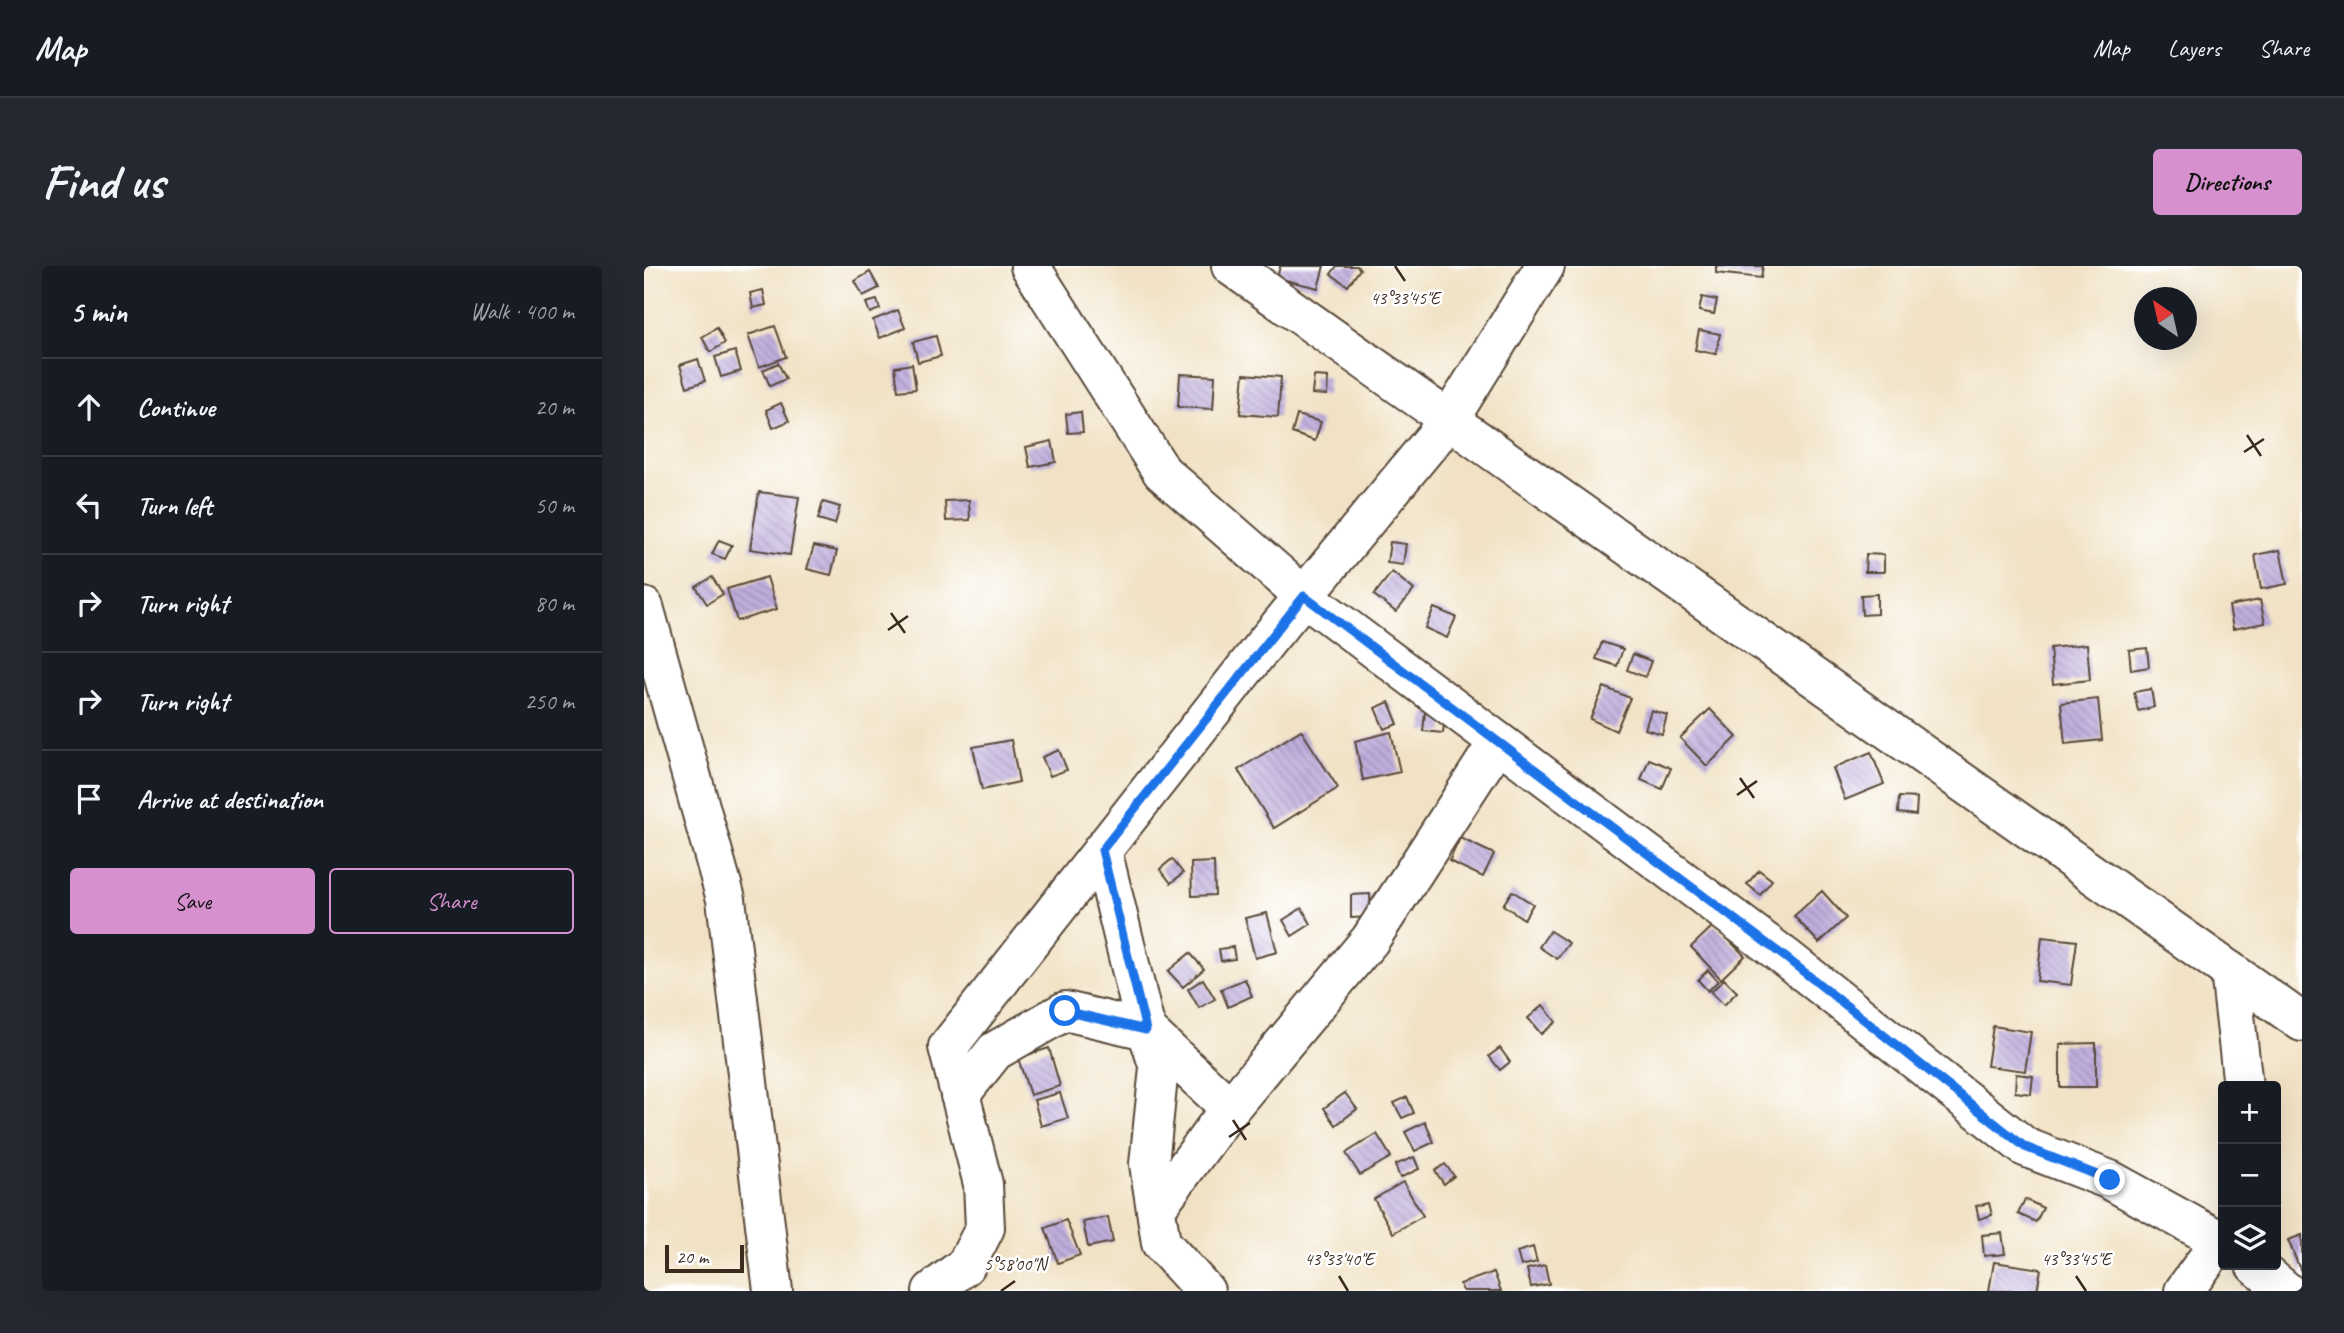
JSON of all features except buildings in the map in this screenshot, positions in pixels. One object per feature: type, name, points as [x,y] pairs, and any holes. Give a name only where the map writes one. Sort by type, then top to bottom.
[{"type":"street","points":[[1030,266],[1162,472],[1304,596],[1785,957],[2025,1147],[2110,1180],[2218,1238]]},
{"type":"street","points":[[1231,266],[2302,1022]]},
{"type":"street","points":[[932,1291],[966,1265],[985,1228],[983,1184],[948,1047],[1304,596],[1449,420],[1545,266]]},
{"type":"street","points":[[644,607],[726,899],[773,1291]]},
{"type":"street","points":[[1156,1208],[1230,1108],[1370,940],[1498,742]]},
{"type":"street","points":[[1102,850],[1146,1030],[1159,1068],[1149,1164],[1161,1243],[1205,1291]]},
{"type":"street","points":[[2230,971],[2242,1081]]},
{"type":"street","points":[[961,1095],[995,1051],[1065,1011],[1146,1030],[1230,1108]]},
{"type":"street","points":[[2184,1291],[2218,1245]]},
{"type":"street","points":[[2261,1270],[2286,1291]]},
{"type":"route","points":[[1065,1011],[1146,1030],[1102,850],[1304,596],[1785,957],[2025,1147],[2110,1180]]}]
